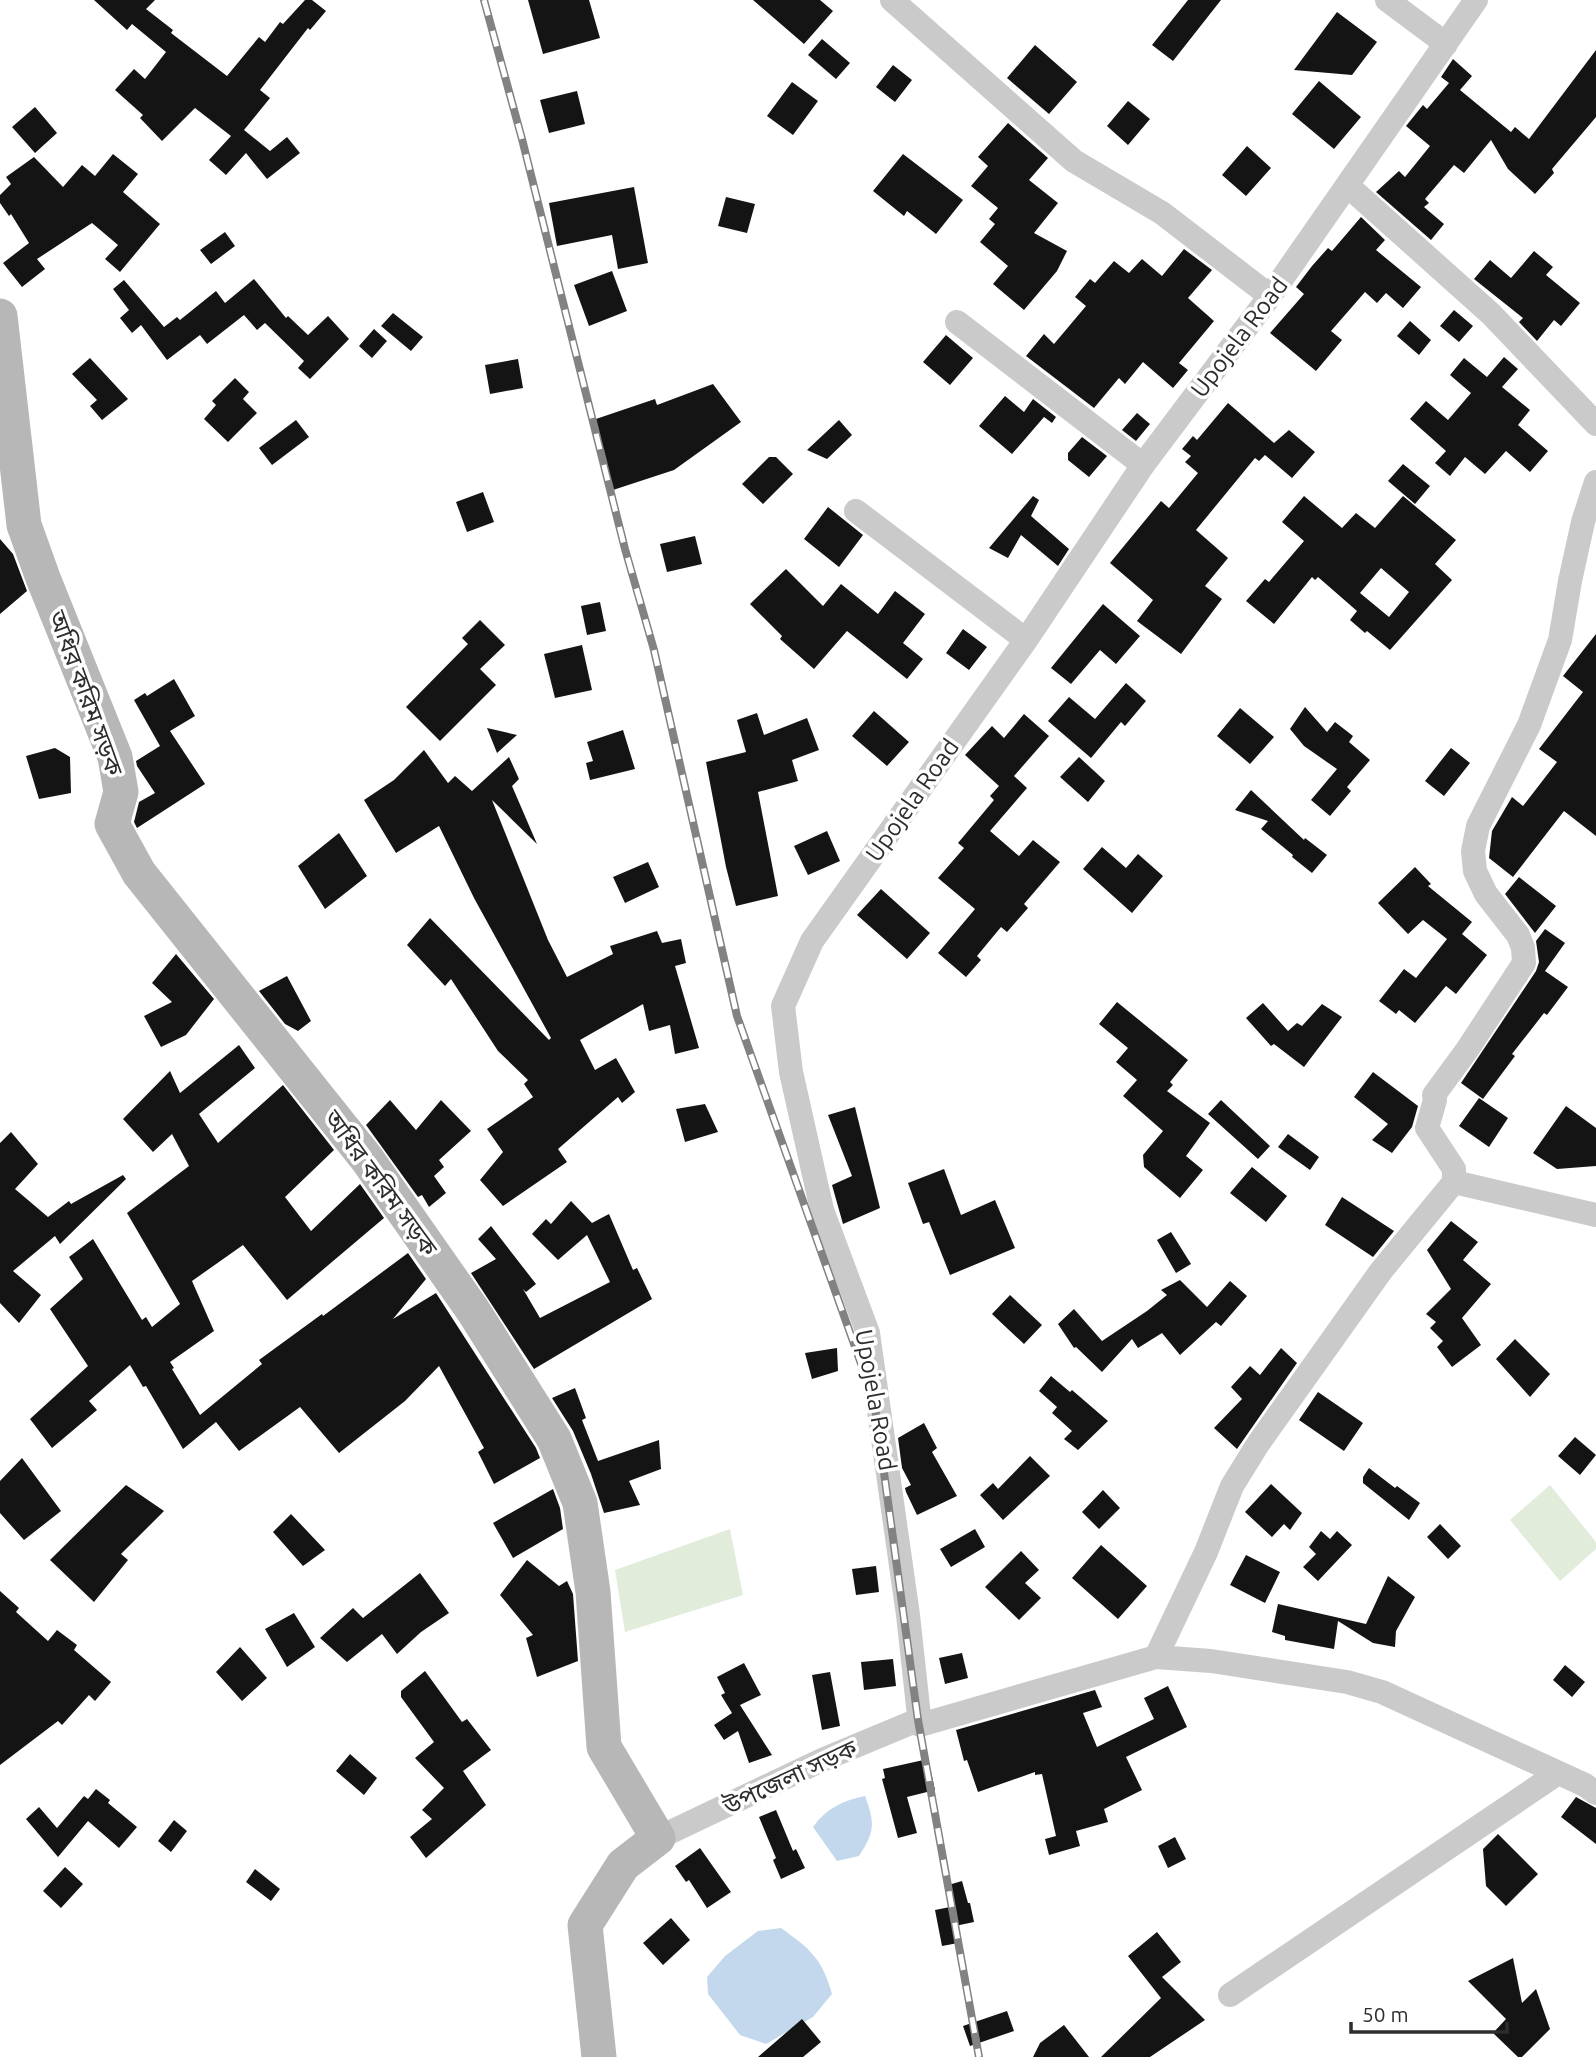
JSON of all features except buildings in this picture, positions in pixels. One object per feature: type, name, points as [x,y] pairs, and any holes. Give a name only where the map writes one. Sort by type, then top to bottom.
[{"type":"main road","name":"অধির করিম সড়ক","points":[[0,316],[24,525],[115,757],[121,792],[111,824],[139,873],[367,1159],[474,1312],[554,1439],[580,1503],[593,1592],[604,1747],[658,1838]]},
{"type":"main road","points":[[599,2057],[585,1925],[623,1865],[658,1838]]},
{"type":"street","points":[[892,0],[1074,161],[1162,213],[1270,296]]},
{"type":"street","points":[[1387,0],[1446,44]]},
{"type":"street","name":"Upojela Road","points":[[920,1725],[908,1615],[868,1333],[822,1210],[791,1072],[783,1006],[812,941],[1026,640],[1143,465],[1270,296],[1476,0]]},
{"type":"street","points":[[1348,186],[1490,314],[1596,424]]},
{"type":"street","points":[[957,323],[1143,465]]},
{"type":"street","points":[[1156,1657],[1206,1552],[1232,1486],[1245,1465],[1381,1271],[1454,1182],[1454,1169],[1427,1128],[1434,1095],[1524,963],[1518,935],[1486,894],[1475,871],[1473,851],[1478,826],[1529,724],[1560,640],[1583,522],[1596,482]]},
{"type":"street","points":[[856,511],[1026,640]]},
{"type":"street","points":[[1454,1182],[1596,1215]]},
{"type":"street","points":[[920,1725],[1156,1657],[1224,1663],[1347,1682],[1382,1692],[1585,1785],[1596,1793]]},
{"type":"street","name":"উপজেলা সড়ক","points":[[658,1838],[822,1760],[918,1720],[920,1725]]},
{"type":"street","points":[[1230,1995],[1558,1773]]},
{"type":"green space","points":[[1550,1485],[1596,1542],[1596,1549],[1560,1581],[1510,1520]]},
{"type":"green space","points":[[730,1529],[743,1595],[625,1632],[615,1570]]},
{"type":"water","points":[[865,1796],[871,1813],[871,1834],[859,1856],[837,1861],[813,1827],[823,1815],[836,1806]]},
{"type":"water","points":[[781,1928],[814,1955],[824,1971],[832,1994],[813,2017],[766,2044],[740,2035],[708,1994],[707,1977],[725,1956],[758,1931]]},
{"type":"railway","points":[[484,0],[522,139],[625,549],[654,650],[737,1016],[874,1400],[918,1720],[979,2057]]}]
